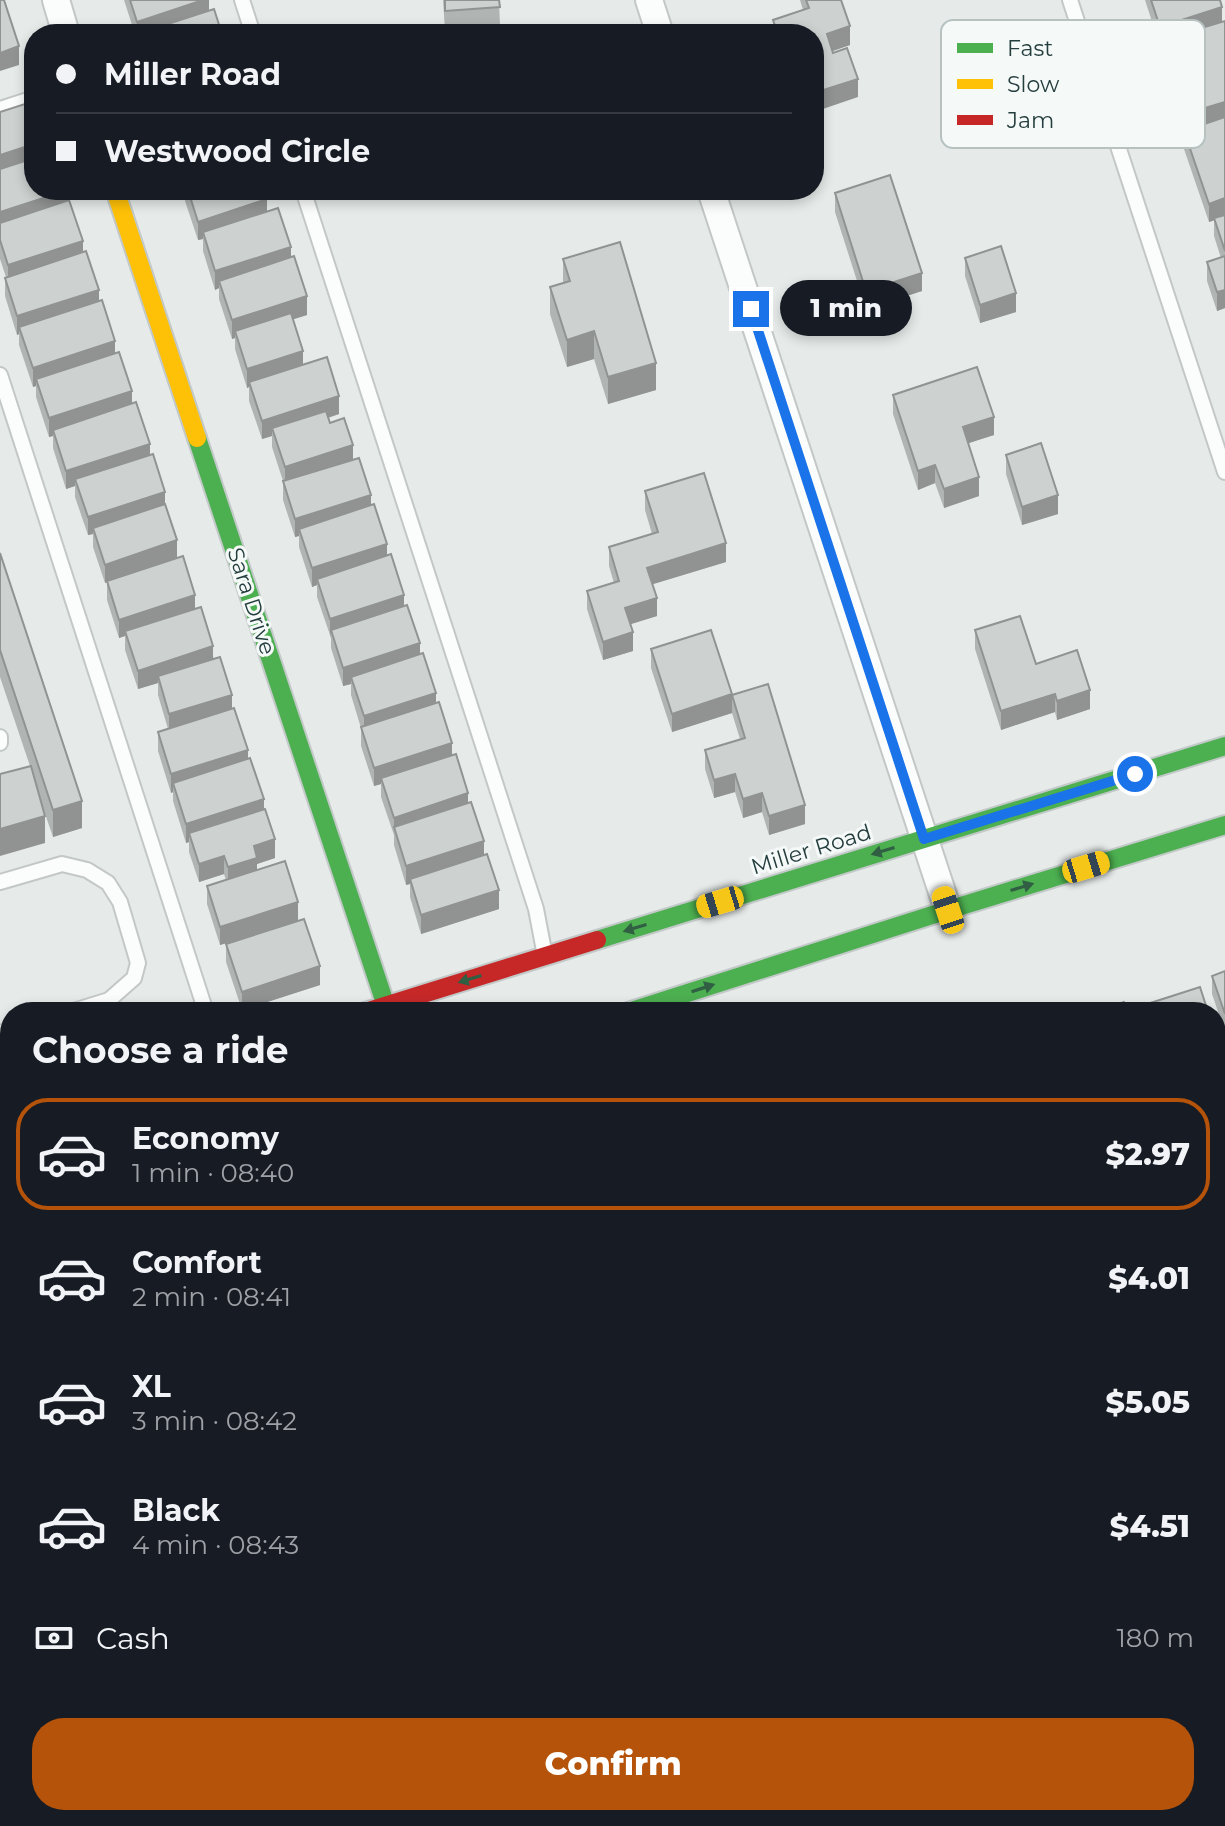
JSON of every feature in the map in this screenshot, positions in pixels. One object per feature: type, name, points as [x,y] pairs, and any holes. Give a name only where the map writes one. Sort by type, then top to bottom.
[{"type":"main road","name":"Sara Drive","points":[[118,200],[385,1002]]},
{"type":"main road","name":"Miller Road","points":[[405,1002],[1225,746]]},
{"type":"main road","points":[[659,1002],[1225,825]]},
{"type":"street","points":[[56,0],[63,24]]},
{"type":"street","points":[[649,0],[657,24]]},
{"type":"street","points":[[714,200],[948,910]]},
{"type":"lane","points":[[242,0],[250,24]]},
{"type":"lane","points":[[1070,0],[1077,20]]},
{"type":"lane","points":[[0,109],[24,101]]},
{"type":"lane","points":[[1119,148],[1225,472]]},
{"type":"lane","points":[[306,200],[536,909],[545,956]]},
{"type":"lane","points":[[0,375],[203,1002]]},
{"type":"lane","points":[[0,737],[0,743]]},
{"type":"lane","points":[[0,882],[62,864],[87,870],[108,883],[120,902],[138,963],[134,978],[102,1002]]},
{"type":"building","points":[[0,0],[4,0],[19,46],[0,53]]},
{"type":"building","points":[[130,0],[203,0],[137,22]]},
{"type":"building","points":[[445,0],[499,0],[500,7],[445,11]]},
{"type":"building","points":[[806,0],[841,0],[850,26],[827,34],[833,53],[847,48],[858,79],[824,90],[824,24],[774,24],[773,20],[809,8]]},
{"type":"building","points":[[1151,0],[1220,0],[1222,7],[1182,20],[1158,20]]},
{"type":"building","points":[[214,9],[219,24],[168,24]]},
{"type":"building","points":[[1225,21],[1225,102],[1205,108],[1205,27]]},
{"type":"building","points":[[24,104],[24,147],[0,155],[0,112]]},
{"type":"building","points":[[1225,117],[1225,198],[1209,204],[1190,148],[1205,148],[1205,124]]},
{"type":"building","points":[[24,161],[24,200],[37,200],[0,212],[0,169]]},
{"type":"building","points":[[890,175],[922,273],[866,291],[835,193]]},
{"type":"building","points":[[69,200],[83,241],[8,265],[0,240],[0,223]]},
{"type":"building","points":[[191,200],[264,200],[198,222]]},
{"type":"building","points":[[278,208],[291,247],[215,271],[203,232]]},
{"type":"building","points":[[1225,215],[1225,251],[1214,218]]},
{"type":"building","points":[[620,242],[656,363],[608,377],[594,331],[567,340],[550,287],[570,281],[563,259]]},
{"type":"building","points":[[1001,246],[1016,293],[980,305],[965,258]]},
{"type":"building","points":[[86,251],[99,290],[17,316],[5,278]]},
{"type":"building","points":[[294,256],[307,296],[232,320],[219,281]]},
{"type":"building","points":[[1225,256],[1225,290],[1217,292],[1207,262]]},
{"type":"building","points":[[102,300],[115,341],[33,368],[19,327]]},
{"type":"building","points":[[291,313],[303,351],[247,369],[235,331]]},
{"type":"building","points":[[119,352],[132,391],[49,418],[36,379]]},
{"type":"building","points":[[327,357],[339,396],[262,421],[249,382]]},
{"type":"building","points":[[977,367],[994,417],[963,427],[979,477],[944,489],[935,465],[918,471],[893,395]]},
{"type":"building","points":[[136,402],[150,444],[66,471],[53,430]]},
{"type":"building","points":[[326,411],[330,423],[344,418],[353,445],[285,467],[272,428]]},
{"type":"building","points":[[1041,443],[1058,495],[1022,507],[1006,455]]},
{"type":"building","points":[[153,454],[165,492],[88,517],[75,479]]},
{"type":"building","points":[[359,458],[371,495],[295,519],[283,481]]},
{"type":"building","points":[[704,473],[726,543],[647,568],[657,598],[625,608],[633,632],[603,642],[587,591],[619,581],[609,547],[658,532],[645,491]]},
{"type":"building","points":[[165,504],[177,540],[105,565],[93,528]]},
{"type":"building","points":[[374,504],[387,544],[312,568],[299,529]]},
{"type":"building","points":[[0,553],[82,801],[53,810],[0,650]]},
{"type":"building","points":[[391,554],[404,595],[330,619],[317,579]]},
{"type":"building","points":[[183,556],[195,595],[119,620],[107,581]]},
{"type":"building","points":[[407,605],[420,643],[343,668],[331,630]]},
{"type":"building","points":[[201,607],[213,646],[138,671],[125,631]]},
{"type":"building","points":[[1020,616],[1036,664],[1077,650],[1090,690],[1057,701],[1055,694],[1001,711],[975,630]]},
{"type":"building","points":[[711,630],[732,694],[672,714],[651,649]]},
{"type":"building","points":[[423,653],[436,693],[364,716],[351,677]]},
{"type":"building","points":[[220,657],[232,695],[169,714],[158,676]]},
{"type":"building","points":[[768,684],[805,805],[769,816],[762,793],[743,799],[735,774],[714,780],[705,750],[745,738],[732,695]]},
{"type":"building","points":[[439,702],[452,743],[374,768],[361,727]]},
{"type":"building","points":[[234,708],[248,750],[171,774],[158,732]]},
{"type":"building","points":[[456,754],[468,793],[394,818],[381,778]]},
{"type":"building","points":[[250,758],[264,799],[186,824],[173,783]]},
{"type":"building","points":[[31,766],[45,816],[0,829],[0,774]]},
{"type":"building","points":[[471,802],[484,841],[406,866],[394,827]]},
{"type":"building","points":[[265,809],[275,839],[254,846],[257,858],[228,867],[224,856],[199,864],[189,833]]},
{"type":"building","points":[[487,854],[499,890],[421,915],[410,879]]},
{"type":"building","points":[[285,861],[298,902],[220,927],[207,886]]},
{"type":"building","points":[[304,919],[320,966],[242,992],[226,944]]},
{"type":"building","points":[[1225,971],[1225,1002],[1221,1002],[1212,976]]},
{"type":"building","points":[[1200,987],[1205,1002],[1153,1002]]},
{"type":"traffic: fast","points":[[197,438],[385,1002]]},
{"type":"traffic: fast","points":[[597,940],[1225,746]]},
{"type":"traffic: fast","points":[[659,1002],[1225,825]]},
{"type":"traffic: slow","points":[[118,200],[197,438]]},
{"type":"traffic: jam","points":[[397,1002],[597,940]]},
{"type":"route","points":[[751,309],[924,839],[1135,774]]}]
